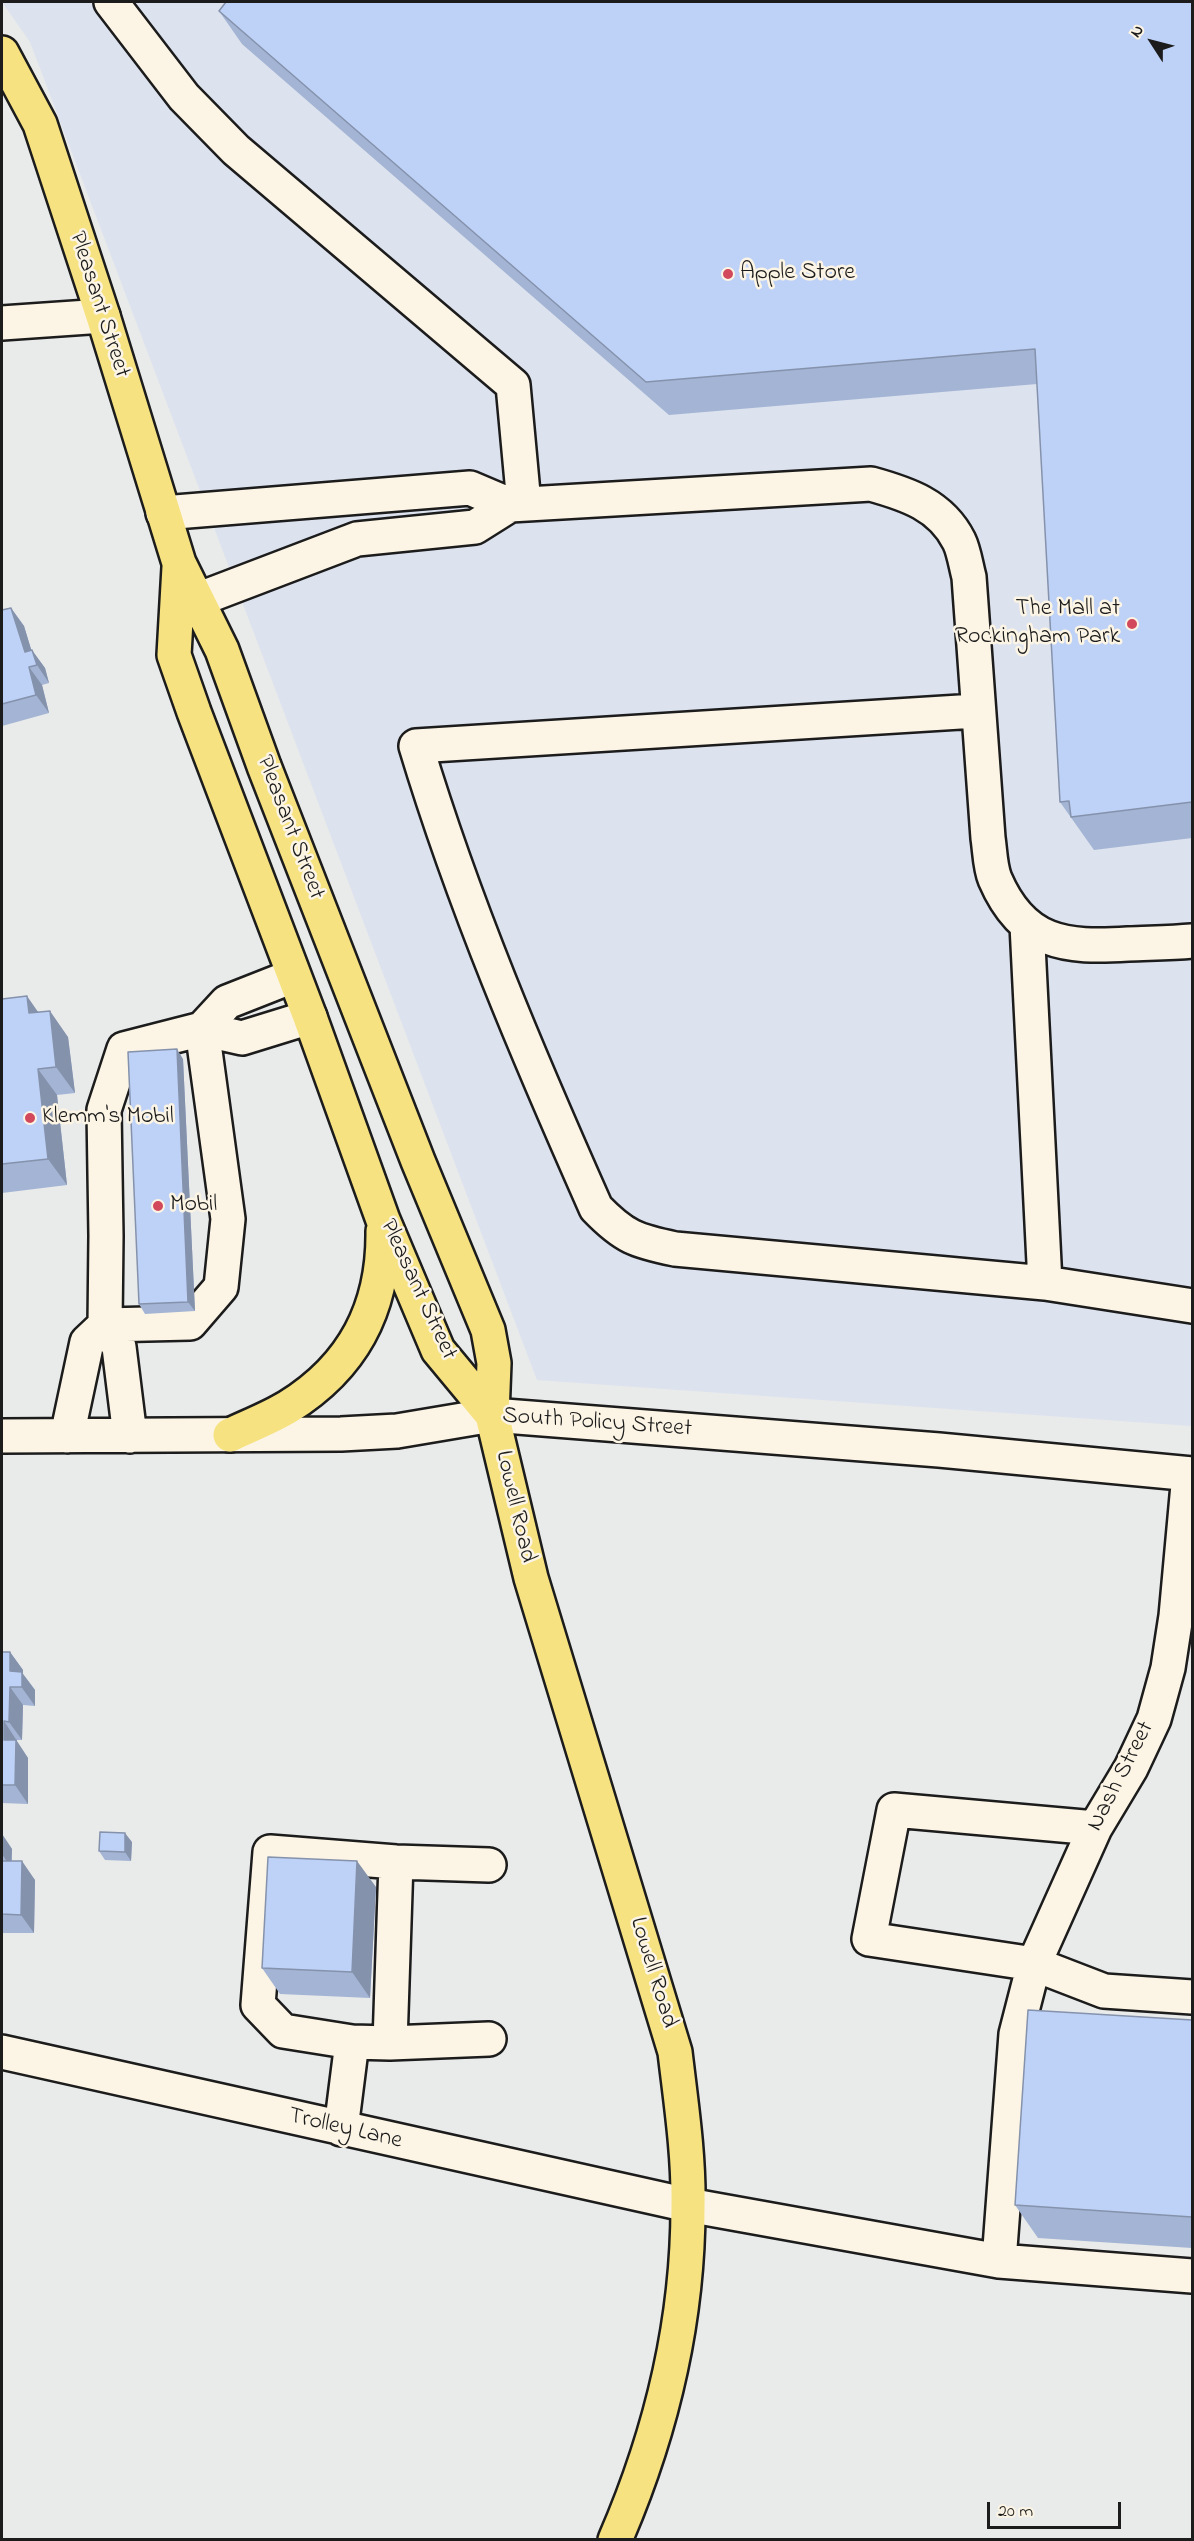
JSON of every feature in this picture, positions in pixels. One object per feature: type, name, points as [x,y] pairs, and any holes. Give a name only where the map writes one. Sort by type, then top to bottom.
[{"type":"main road","name":"Pleasant Street","points":[[2,53],[40,124],[103,316],[179,563],[222,650],[264,766],[397,1106],[488,1330],[494,1363],[492,1415]]},
{"type":"main road","name":"Pleasant Street","points":[[179,563],[174,655],[310,1017],[383,1220],[438,1350],[492,1415]]},
{"type":"main road","points":[[230,1435],[287,1407],[320,1384],[349,1354],[372,1310],[383,1264],[383,1220]]},
{"type":"main road","name":"Lowell Road","points":[[492,1415],[531,1578],[675,2052],[684,2127],[688,2205],[686,2263],[679,2324],[662,2412],[640,2481],[615,2540]]},
{"type":"street","points":[[111,2],[183,98],[236,150],[513,385],[517,505]]},
{"type":"street","points":[[2,323],[103,316]]},
{"type":"street","points":[[163,513],[470,488],[517,505],[872,484],[908,494],[938,512],[959,541],[969,577],[976,711],[988,838],[994,877],[1009,904],[1027,926],[1056,941],[1083,947],[1192,941]]},
{"type":"street","points":[[197,600],[357,539],[475,527],[517,505]]},
{"type":"street","points":[[976,711],[416,746],[458,875],[518,1028],[596,1208],[618,1231],[644,1242],[675,1249],[1045,1283],[1192,1306]]},
{"type":"street","points":[[1027,926],[1045,1283]]},
{"type":"street","points":[[202,1029],[227,1002],[293,976]]},
{"type":"street","points":[[130,1436],[119,1347],[105,1326],[104,1110],[124,1049],[202,1029],[242,1038],[310,1017]]},
{"type":"street","points":[[67,1436],[87,1342],[105,1326],[190,1323],[221,1287],[228,1219],[202,1029]]},
{"type":"street","name":"South Policy Street","points":[[2,1436],[230,1435],[397,1431],[492,1415],[939,1450],[1190,1474]]},
{"type":"street","name":"Nash Street","points":[[999,2261],[1016,2034],[1034,1964],[1095,1828],[1131,1768],[1149,1729],[1168,1668],[1176,1616],[1190,1474]]},
{"type":"street","points":[[1095,1828],[894,1810],[869,1939],[1034,1964],[1104,1991],[1192,1997]]},
{"type":"street","points":[[489,1865],[396,1862],[270,1852],[258,2005],[283,2031],[352,2042],[390,2043],[489,2039]]},
{"type":"street","points":[[390,2043],[396,1862]]},
{"type":"street","points":[[341,2129],[352,2042]]},
{"type":"street","name":"Trolley Lane","points":[[2,2052],[688,2205],[999,2261],[1192,2276]]},
{"type":"shaded area","name":"The Mall at Rockingham Park","points":[[2,2],[1192,2],[1192,1426],[537,1380],[30,42]]},
{"type":"building","name":"The Mall at Rockingham Park","points":[[226,2],[1192,2],[1192,802],[1071,817],[1069,801],[1060,802],[1035,349],[646,382],[219,11]]},
{"type":"building","points":[[11,608],[25,652],[32,650],[37,665],[29,667],[36,695],[2,704],[2,610]]},
{"type":"building","points":[[27,996],[29,1013],[50,1011],[56,1067],[38,1069],[48,1159],[2,1164],[2,999]]},
{"type":"building","points":[[177,1049],[188,1302],[139,1304],[128,1052]]},
{"type":"building","points":[[2,1652],[10,1652],[10,1671],[22,1672],[22,1687],[10,1687],[9,1722],[4,1721],[4,1740],[16,1740],[15,1785],[2,1785]]},
{"type":"building","points":[[100,1832],[125,1833],[125,1852],[99,1851]]},
{"type":"building","points":[[268,1857],[357,1861],[352,1972],[262,1968]]},
{"type":"building","points":[[2,1861],[22,1861],[21,1915],[2,1914]]},
{"type":"building","points":[[1028,2010],[1192,2020],[1192,2217],[1015,2205]]},
{"type":"place","name":"Apple Store","points":[[728,274]]},
{"type":"place","name":"The Mall at Rockingham Park","points":[[1132,624]]},
{"type":"place","name":"Klemm's Mobil","points":[[30,1118]]},
{"type":"place","name":"Mobil","points":[[158,1206]]}]
